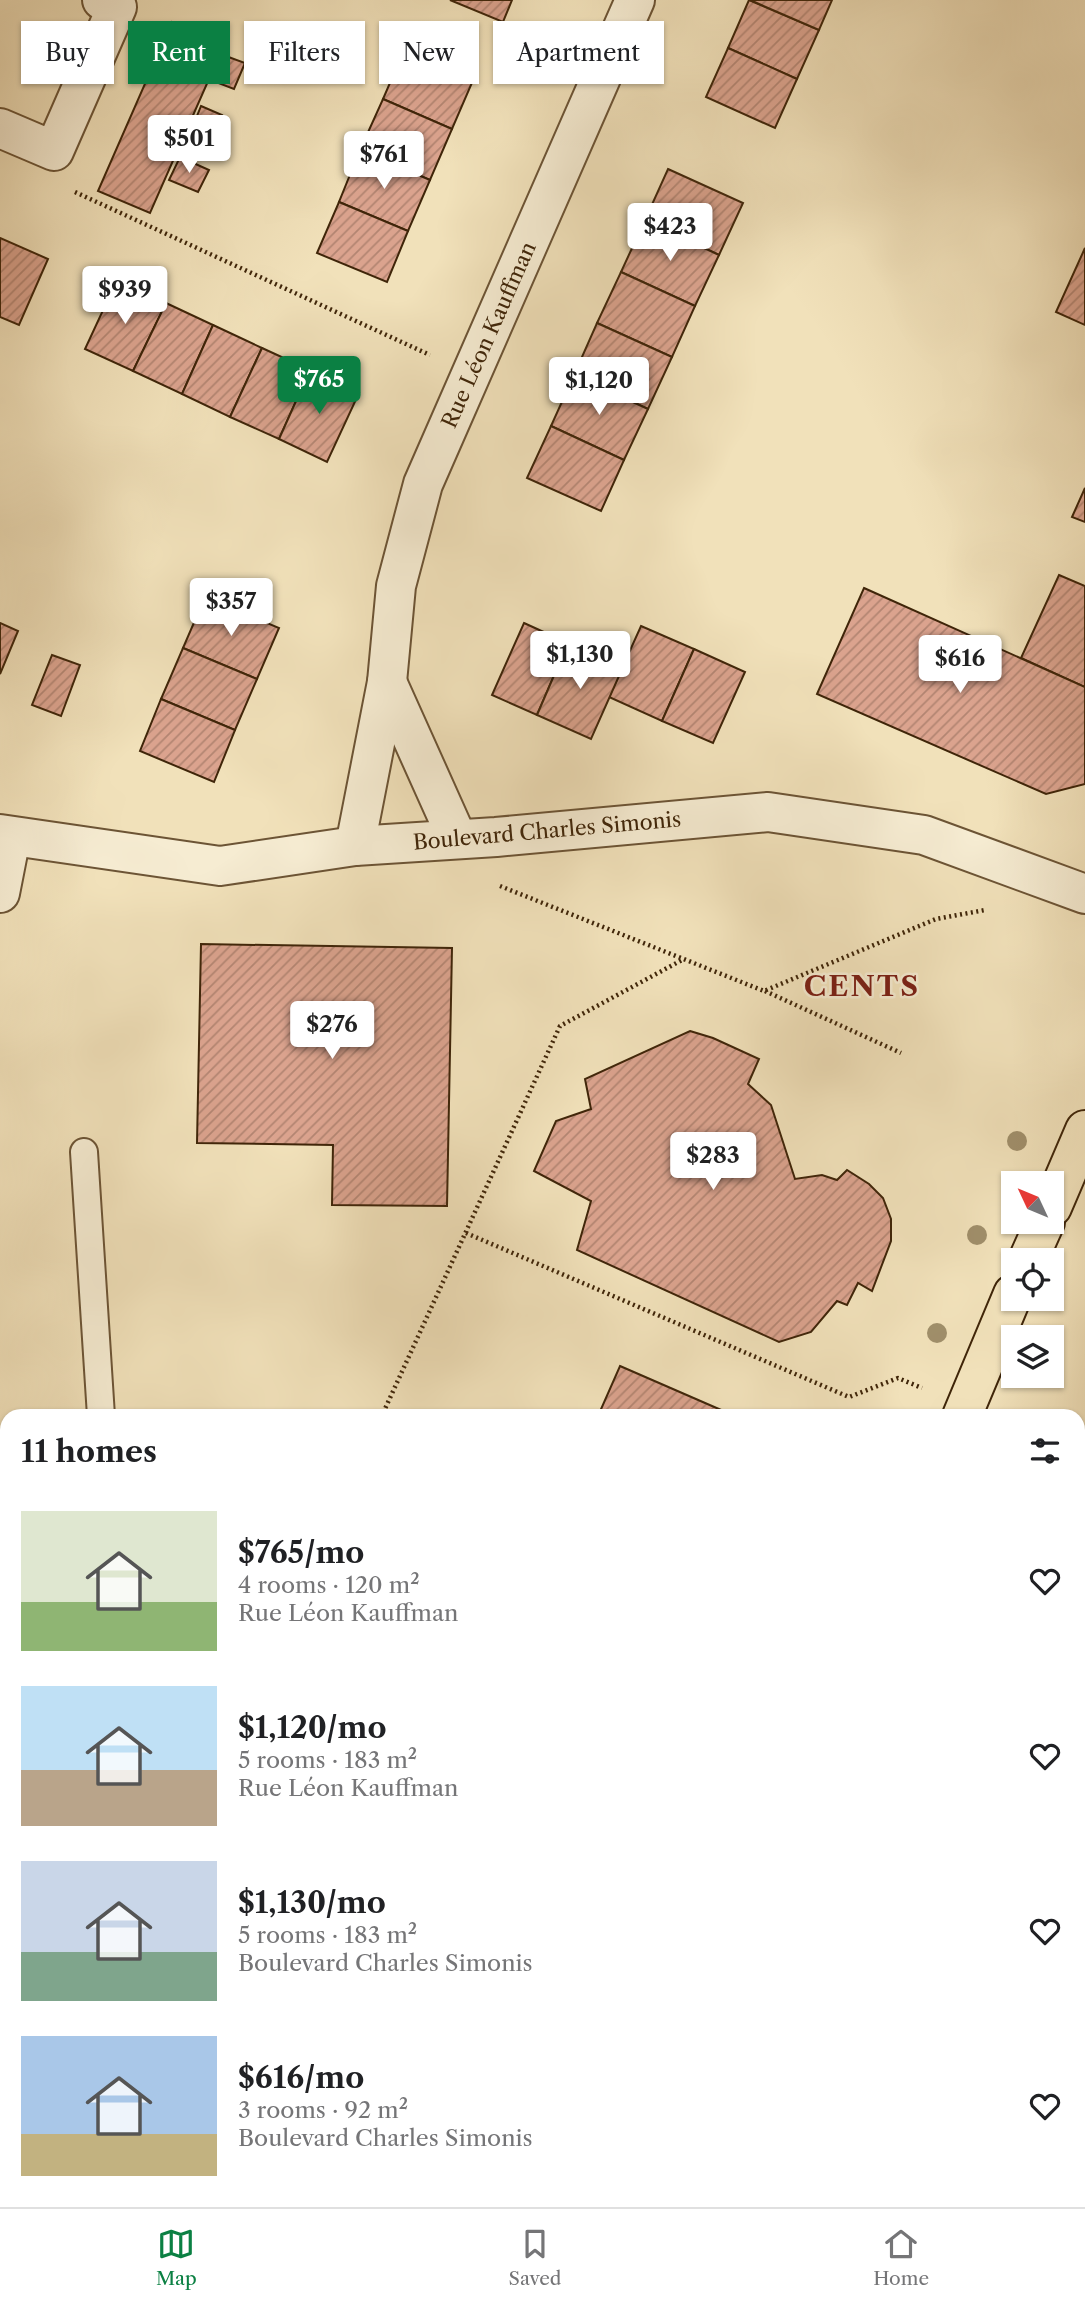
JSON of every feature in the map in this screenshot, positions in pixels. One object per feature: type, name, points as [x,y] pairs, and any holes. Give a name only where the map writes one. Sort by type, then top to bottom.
[{"type":"main road","points":[[1064,1179],[1085,1130]]},
{"type":"main road","points":[[965,1409],[1006,1311]]},
{"type":"street","points":[[0,128],[54,151],[117,7],[102,0]]},
{"type":"street","name":"Rue Léon Kauffman","points":[[355,846],[387,682],[396,586],[423,484],[635,0]]},
{"type":"street","name":"Rue Léon Kauffman","points":[[387,682],[457,838]]},
{"type":"street","name":"Boulevard Charles Simonis","points":[[5,836],[220,866],[355,846],[768,812],[924,835],[1085,894]]},
{"type":"street","points":[[0,893],[5,836]]},
{"type":"lane","points":[[83,1152],[101,1409]]},
{"type":"path","points":[[54,151],[74,192],[472,374]]},
{"type":"path","points":[[496,836],[498,885],[764,991],[901,1053]]},
{"type":"path","points":[[764,991],[936,919]]},
{"type":"path","points":[[385,1409],[560,1026],[682,960]]},
{"type":"path","points":[[466,1233],[849,1397],[898,1378],[958,1409]]},
{"type":"building","points":[[450,0],[512,0],[503,21]]},
{"type":"building","points":[[749,0],[819,30],[797,79],[728,48]]},
{"type":"building","points":[[750,0],[832,0],[819,30]]},
{"type":"building","points":[[728,48],[797,79],[775,128],[706,97]]},
{"type":"building","points":[[230,58],[244,63],[234,89],[221,84],[230,84]]},
{"type":"building","points":[[145,84],[207,84],[150,213],[98,191]]},
{"type":"building","points":[[389,84],[471,84],[452,129],[383,99]]},
{"type":"building","points":[[383,99],[452,129],[430,180],[360,150]]},
{"type":"building","points":[[201,106],[222,115],[212,140],[191,131]]},
{"type":"building","points":[[360,150],[430,180],[408,231],[339,202]]},
{"type":"building","points":[[180,157],[209,170],[198,192],[169,180]]},
{"type":"building","points":[[668,169],[743,203],[719,255],[645,220]]},
{"type":"building","points":[[339,202],[408,231],[387,282],[317,253]]},
{"type":"building","points":[[645,220],[719,255],[695,306],[621,272]]},
{"type":"building","points":[[0,238],[48,259],[19,325],[0,317]]},
{"type":"building","points":[[1085,248],[1085,325],[1056,312]]},
{"type":"building","points":[[621,272],[695,306],[672,357],[597,323]]},
{"type":"building","points":[[117,280],[166,303],[133,371],[85,349]]},
{"type":"building","points":[[166,303],[213,325],[182,394],[133,371]]},
{"type":"building","points":[[597,323],[672,357],[648,409],[574,375]]},
{"type":"building","points":[[213,325],[262,348],[230,417],[182,394]]},
{"type":"building","points":[[262,348],[310,370],[279,439],[230,417]]},
{"type":"building","points":[[310,370],[359,393],[327,462],[279,439]]},
{"type":"building","points":[[574,375],[648,409],[624,460],[551,426]]},
{"type":"building","points":[[551,426],[624,460],[601,511],[527,478]]},
{"type":"building","points":[[1085,488],[1085,522],[1072,517]]},
{"type":"building","points":[[1059,575],[1085,586],[1085,687],[1021,658]]},
{"type":"building","points":[[864,588],[1085,687],[1085,784],[1046,794],[817,694]]},
{"type":"building","points":[[205,597],[279,628],[257,679],[183,648]]},
{"type":"building","points":[[0,623],[18,631],[0,674]]},
{"type":"building","points":[[524,623],[568,643],[537,715],[492,695]]},
{"type":"building","points":[[641,626],[694,649],[662,721],[609,697]]},
{"type":"building","points":[[568,643],[623,667],[591,739],[537,715]]},
{"type":"building","points":[[183,648],[257,679],[235,730],[161,699]]},
{"type":"building","points":[[694,649],[745,672],[713,743],[662,721]]},
{"type":"building","points":[[52,655],[80,665],[61,716],[32,705]]},
{"type":"building","points":[[161,699],[235,730],[214,782],[140,751]]},
{"type":"building","points":[[201,944],[452,948],[447,1206],[332,1205],[333,1145],[197,1143]]},
{"type":"building","points":[[690,1031],[713,1038],[759,1059],[748,1084],[771,1105],[795,1179],[822,1175],[837,1180],[847,1170],[869,1184],[883,1198],[891,1219],[891,1241],[872,1291],[858,1283],[847,1305],[837,1301],[811,1332],[779,1342],[577,1250],[591,1201],[534,1171],[556,1121],[591,1109],[585,1079]]},
{"type":"building","points":[[620,1366],[719,1409],[601,1409]]},
{"type":"district","name":"CENTS","points":[[862,986]]}]
